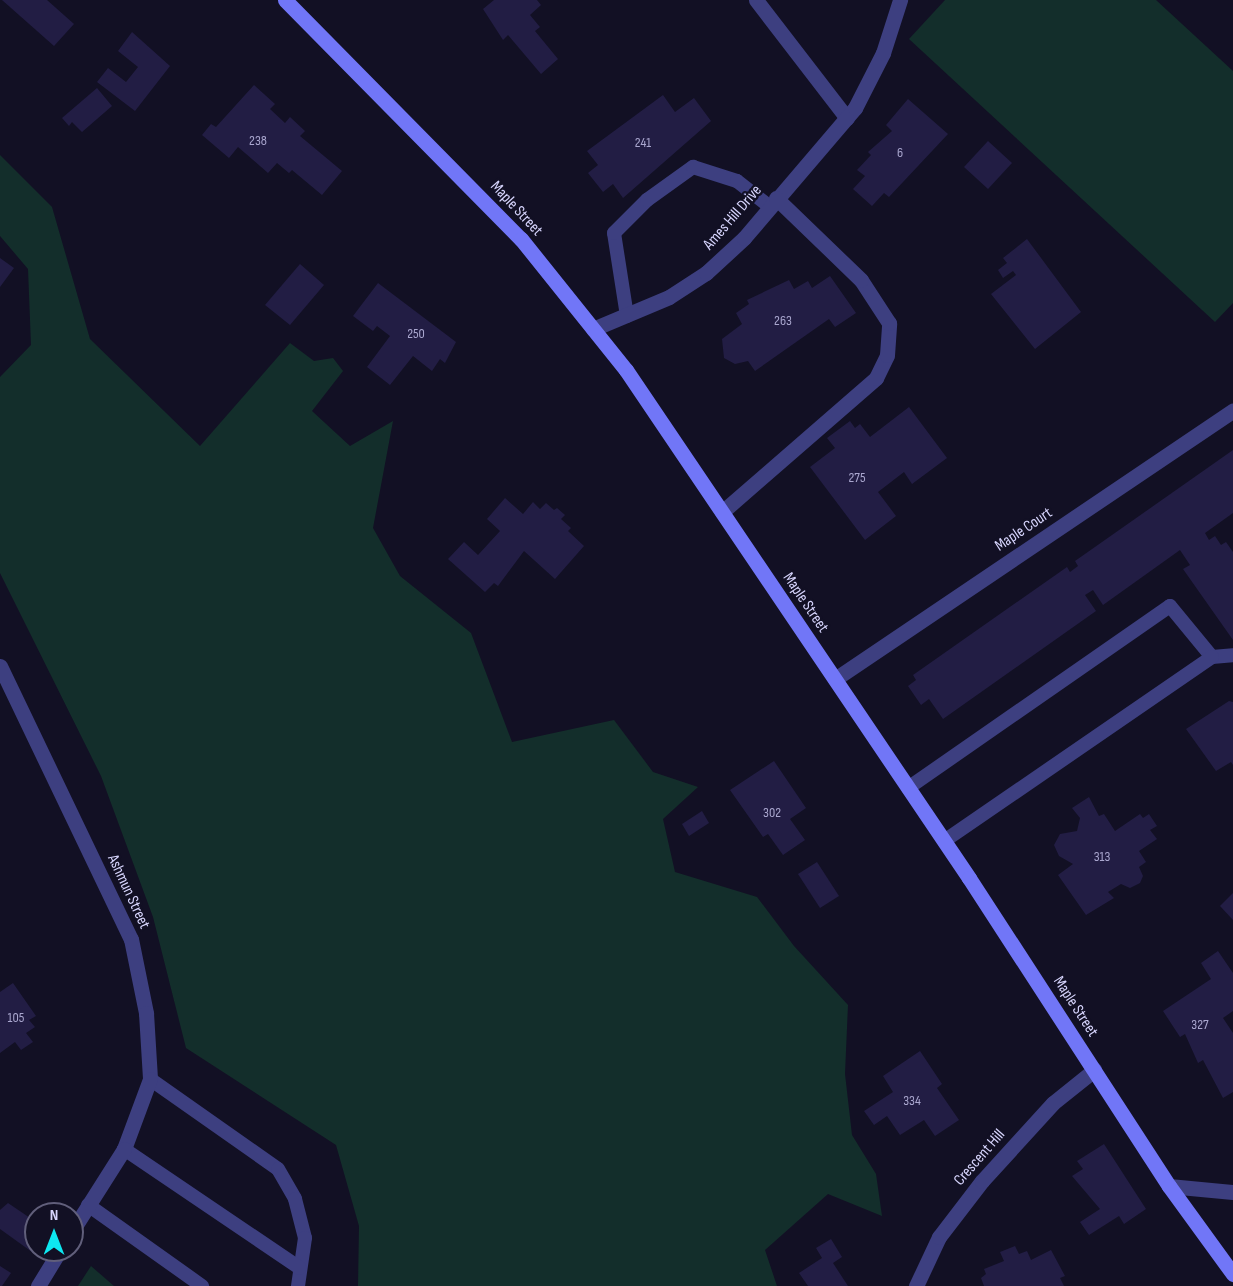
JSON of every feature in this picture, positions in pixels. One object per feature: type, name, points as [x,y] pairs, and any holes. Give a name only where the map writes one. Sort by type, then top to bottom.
[{"type":"main road","name":"Maple Street","points":[[285,0],[521,239],[626,370],[944,841],[1169,1186],[1233,1274]]},
{"type":"street","points":[[756,0],[847,118]]},
{"type":"street","name":"Ames Hill Drive","points":[[593,329],[669,297],[706,273],[744,238],[772,202],[847,118],[874,72],[900,0]]},
{"type":"street","points":[[722,512],[876,378],[887,355],[889,323],[861,280],[772,202]]},
{"type":"street","name":"Maple Court","points":[[835,679],[1233,411]]},
{"type":"street","name":"Ashmun Street","points":[[0,666],[130,939],[147,1013],[150,1079],[124,1149],[84,1212]]},
{"type":"street","name":"Crescent Hill","points":[[916,1286],[939,1237],[982,1181],[1053,1103],[1094,1070]]},
{"type":"street","points":[[1169,1186],[1233,1192]]},
{"type":"street","points":[[38,1286],[53,1262]]},
{"type":"lane","points":[[627,316],[614,233],[646,200],[693,167],[737,181],[772,202]]},
{"type":"lane","points":[[908,788],[1170,606],[1212,657]]},
{"type":"lane","points":[[944,841],[1212,657],[1233,655]]},
{"type":"lane","points":[[150,1079],[278,1169],[295,1199],[306,1238],[298,1286]]},
{"type":"lane","points":[[124,1149],[300,1268]]},
{"type":"lane","points":[[88,1205],[202,1286]]},
{"type":"green space","points":[[945,0],[1156,0],[1233,71],[1233,303],[1215,322],[909,39]]},
{"type":"green space","points":[[0,155],[52,207],[90,339],[200,446],[290,343],[314,361],[333,358],[343,371],[312,411],[350,446],[393,421],[373,528],[400,576],[471,633],[512,742],[614,720],[653,772],[698,787],[663,819],[675,872],[757,897],[794,946],[848,1005],[845,1074],[852,1135],[876,1174],[882,1216],[828,1194],[765,1250],[777,1286],[358,1286],[359,1226],[336,1145],[186,1048],[153,917],[101,776],[0,573],[0,377],[31,345],[28,269],[0,236]]},
{"type":"green space","points":[[91,1266],[114,1286],[78,1286]]},
{"type":"building","points":[[2,0],[47,0],[74,24],[54,46]]},
{"type":"building","points":[[494,0],[537,0],[541,5],[530,15],[540,27],[535,31],[558,59],[541,74],[508,35],[503,40],[483,9]]},
{"type":"building","points":[[132,32],[170,66],[135,111],[97,82],[108,68],[126,82],[138,67],[118,51]]},
{"type":"building","points":[[254,85],[275,104],[270,109],[285,123],[290,117],[305,131],[300,136],[342,171],[322,195],[292,170],[289,173],[277,163],[268,173],[238,147],[229,158],[202,135],[211,124],[216,127]]},
{"type":"building","points":[[97,88],[112,106],[82,132],[72,122],[69,126],[62,118]]},
{"type":"building","points":[[663,95],[675,112],[694,98],[711,121],[623,198],[613,184],[603,192],[588,173],[598,165],[587,151]]},
{"type":"building","points":[[908,99],[948,134],[889,197],[884,193],[872,206],[853,189],[865,176],[857,170],[871,155],[868,152],[892,131],[886,125]]},
{"type":"building","points":[[988,141],[1012,163],[988,189],[964,167]]},
{"type":"building","points":[[1027,239],[1081,312],[1035,349],[991,294],[1016,275],[1013,271],[1003,278],[998,270],[1007,263],[1003,258]]},
{"type":"building","points":[[0,258],[14,268],[0,287]]},
{"type":"building","points":[[300,264],[324,285],[290,325],[265,305]]},
{"type":"building","points":[[830,276],[856,313],[835,327],[829,319],[755,371],[748,361],[735,364],[724,358],[722,339],[742,324],[736,313],[749,304],[747,300],[789,280],[794,289],[808,281],[812,288]]},
{"type":"building","points":[[378,283],[456,342],[445,363],[440,359],[432,371],[413,356],[390,385],[367,367],[390,336],[377,326],[373,331],[353,316]]},
{"type":"building","points":[[909,407],[947,458],[912,484],[904,472],[878,492],[896,516],[865,540],[810,467],[835,448],[827,438],[850,421],[855,428],[860,424],[870,437]]},
{"type":"building","points":[[1233,450],[1233,513],[1205,533],[1209,540],[1215,536],[1221,545],[1226,542],[1233,552],[1233,640],[1183,569],[1190,565],[1180,550],[1103,605],[1093,590],[1085,595],[1096,611],[943,719],[929,699],[921,705],[908,686],[916,680],[913,675],[1067,567],[1070,572],[1078,566],[1075,561]]},
{"type":"building","points":[[505,498],[523,514],[533,502],[540,509],[546,503],[554,510],[557,508],[565,515],[561,519],[571,528],[568,531],[584,546],[555,579],[524,551],[498,586],[494,583],[485,592],[448,559],[464,542],[478,555],[500,531],[487,519]]},
{"type":"building","points":[[1229,701],[1233,702],[1233,765],[1231,762],[1216,771],[1186,729]]},
{"type":"building","points":[[774,761],[806,808],[790,819],[805,840],[783,855],[768,834],[763,837],[730,790]]},
{"type":"building","points":[[1089,797],[1099,816],[1104,814],[1115,831],[1140,814],[1143,818],[1149,814],[1157,826],[1150,830],[1157,839],[1139,851],[1146,862],[1139,867],[1143,876],[1140,883],[1130,888],[1121,884],[1108,892],[1114,898],[1086,915],[1058,875],[1073,864],[1059,856],[1054,845],[1060,834],[1077,831],[1080,818],[1072,808]]},
{"type":"building","points":[[702,811],[709,823],[689,836],[682,824]]},
{"type":"building","points":[[817,862],[839,896],[820,908],[798,874]]},
{"type":"building","points":[[1233,893],[1233,920],[1220,906]]},
{"type":"building","points":[[1218,951],[1233,973],[1233,1011],[1223,1018],[1233,1033],[1233,1092],[1223,1098],[1203,1060],[1198,1063],[1185,1034],[1180,1037],[1163,1011],[1211,979],[1201,963]]},
{"type":"building","points":[[13,983],[36,1016],[29,1020],[35,1027],[26,1033],[33,1042],[21,1050],[15,1042],[0,1053],[0,992]]},
{"type":"building","points":[[920,1051],[942,1084],[937,1088],[959,1120],[935,1136],[924,1120],[900,1135],[887,1116],[874,1125],[864,1111],[893,1092],[883,1076]]},
{"type":"building","points":[[1104,1144],[1146,1209],[1124,1224],[1119,1216],[1089,1235],[1080,1222],[1100,1209],[1072,1176],[1083,1169],[1077,1161]]},
{"type":"building","points":[[8,1203],[24,1214],[24,1246],[0,1229],[0,1210]]},
{"type":"building","points":[[831,1239],[842,1257],[833,1263],[848,1286],[808,1286],[799,1273],[822,1258],[816,1248]]},
{"type":"building","points":[[1015,1246],[1019,1254],[1027,1251],[1031,1260],[1051,1250],[1065,1276],[1060,1278],[1064,1286],[984,1286],[981,1278],[986,1274],[984,1269],[1004,1261],[1000,1252]]},
{"type":"building","points":[[0,1266],[11,1273],[2,1286],[0,1286]]}]
